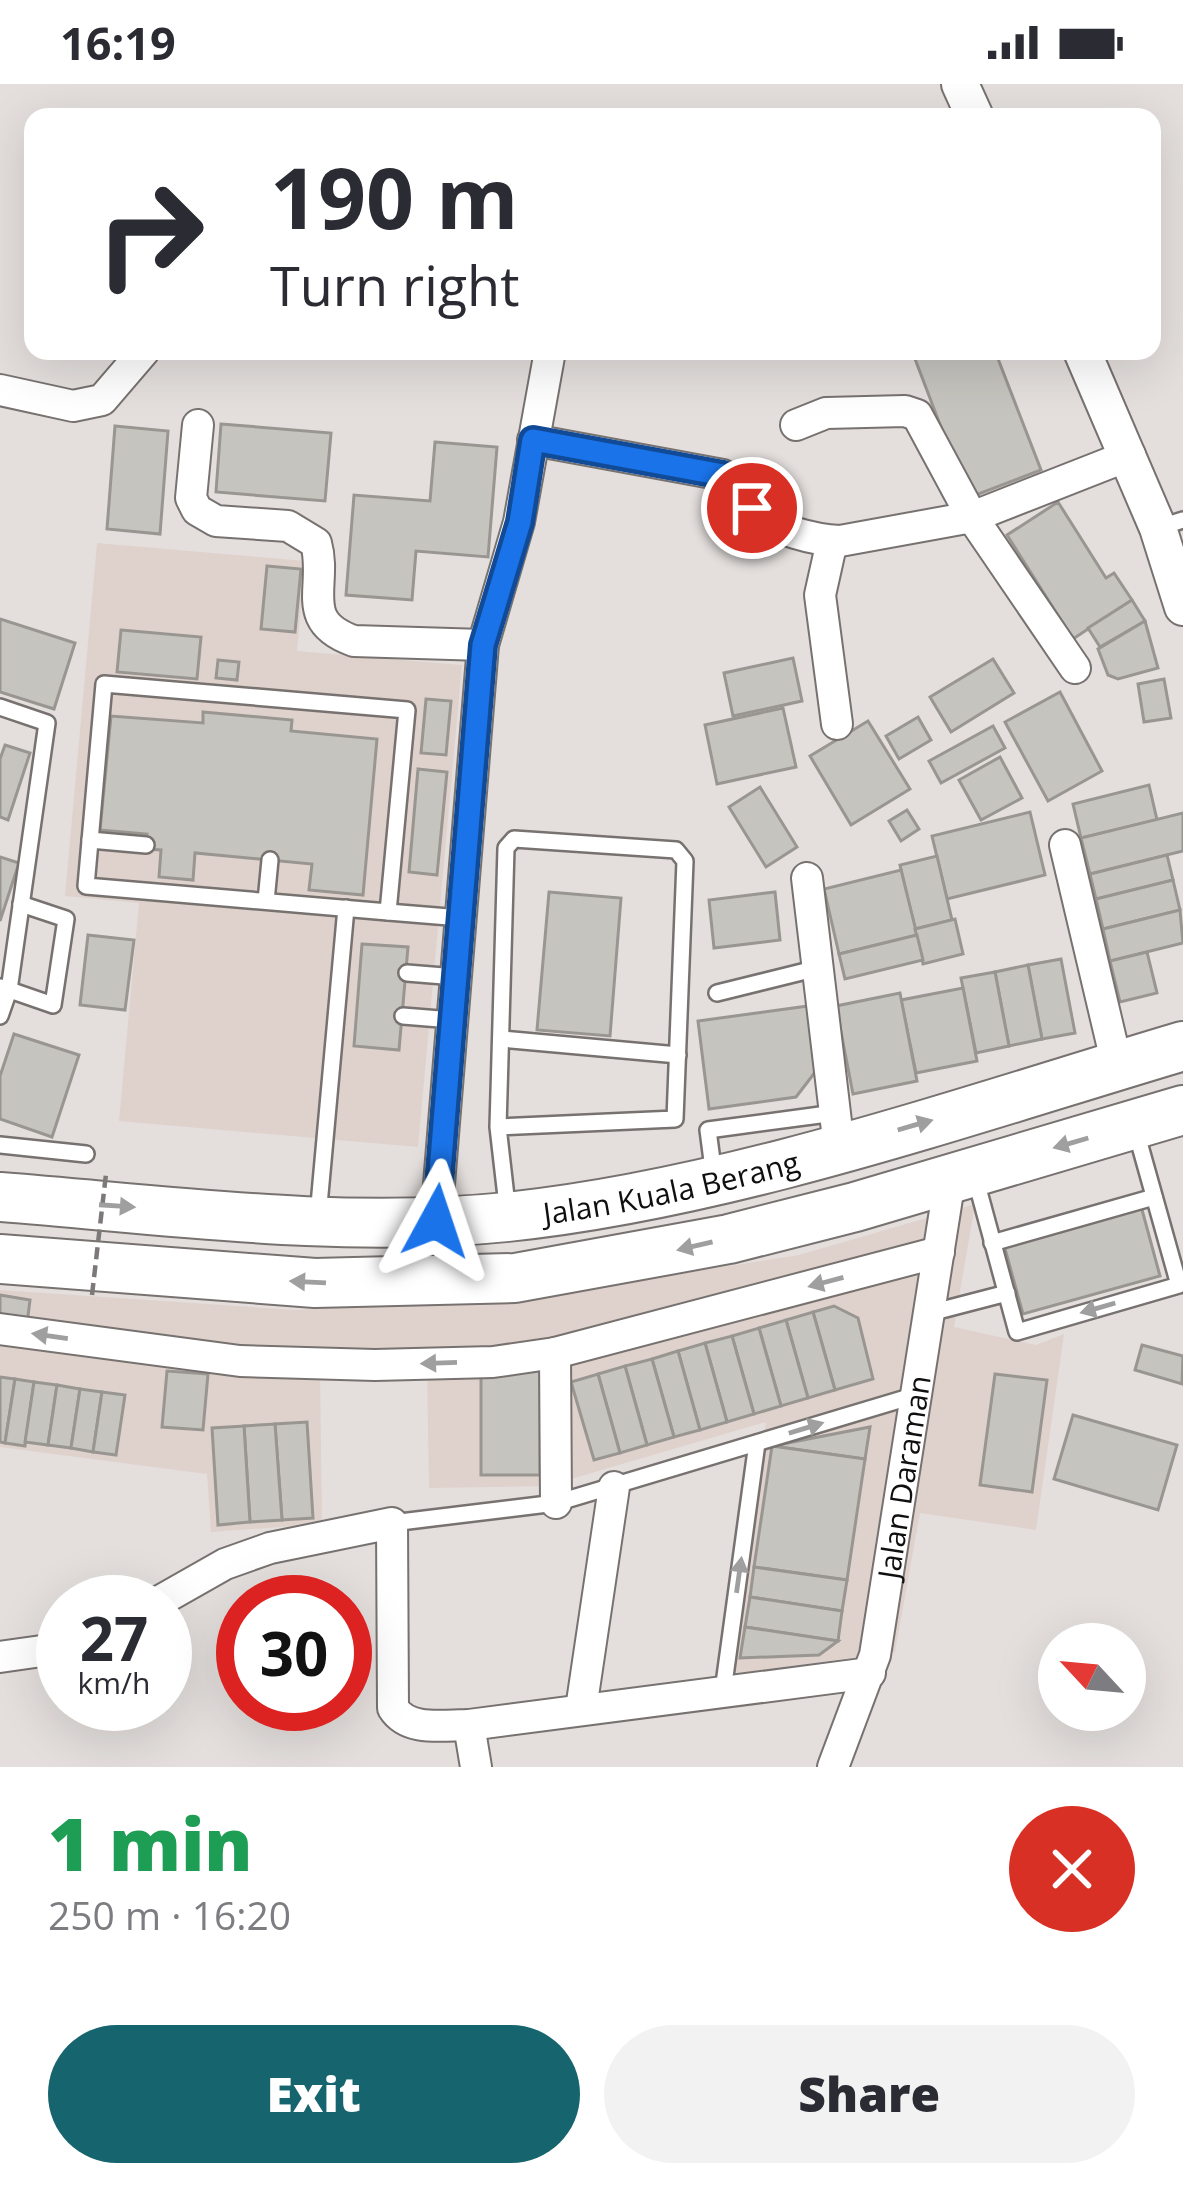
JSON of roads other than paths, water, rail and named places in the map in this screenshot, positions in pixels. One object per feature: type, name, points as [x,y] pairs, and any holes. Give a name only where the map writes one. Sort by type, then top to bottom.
[{"type":"highway","points":[[1148,1056],[1183,1028]]},
{"type":"highway","name":"Jalan Kuala Berang","points":[[0,1197],[318,1222],[508,1216],[715,1179],[837,1130],[1148,1056]]},
{"type":"highway","name":"Jalan Kuala Berang","points":[[0,1259],[316,1283],[515,1278],[728,1239],[1166,1117]]},
{"type":"street","points":[[0,390],[73,406],[102,400],[136,360]]},
{"type":"street","points":[[436,1221],[483,645],[520,522],[548,360]]},
{"type":"street","points":[[1086,360],[1130,455],[1171,524],[1183,607]]},
{"type":"street","points":[[796,425],[826,413],[904,411],[916,416],[972,517],[1075,668]]},
{"type":"street","points":[[197,425],[191,498],[197,510],[216,521],[288,526],[316,543],[320,556],[317,600],[322,621],[336,634],[354,640],[483,645]]},
{"type":"street","points":[[533,440],[723,475],[734,482],[761,518],[832,541],[972,517],[1130,455]]},
{"type":"street","points":[[832,541],[820,595],[838,724]]},
{"type":"street","points":[[1065,845],[1148,1056]]},
{"type":"street","points":[[807,878],[837,1130]]},
{"type":"street","name":"Jalan Daraman","points":[[833,1767],[870,1672],[939,1252],[962,1175]]},
{"type":"street","points":[[0,1329],[240,1361],[493,1362],[555,1353],[939,1252]]},
{"type":"street","points":[[555,1353],[556,1502]]},
{"type":"street","points":[[581,1709],[614,1487]]},
{"type":"street","points":[[192,1583],[225,1564],[270,1548],[392,1523],[393,1708],[400,1720],[412,1724],[469,1725],[870,1672]]},
{"type":"street","points":[[0,1658],[36,1652]]},
{"type":"street","points":[[469,1725],[476,1767]]},
{"type":"lane","points":[[388,912],[407,710],[104,684],[86,886],[266,902],[460,918]]},
{"type":"lane","points":[[0,707],[47,723],[0,1016]]},
{"type":"lane","points":[[499,1127],[675,1119],[685,861],[676,850],[514,838],[506,848],[499,1127],[508,1216]]},
{"type":"lane","points":[[90,840],[146,844]]},
{"type":"lane","points":[[266,902],[269,860]]},
{"type":"lane","points":[[4,988],[53,1004],[66,919],[21,904]]},
{"type":"lane","points":[[318,1222],[346,908]]},
{"type":"lane","points":[[717,993],[818,968]]},
{"type":"lane","points":[[407,973],[456,977]]},
{"type":"lane","points":[[403,1016],[452,1020]]},
{"type":"lane","points":[[501,1039],[678,1055]]},
{"type":"lane","points":[[962,1175],[992,1243],[1017,1332],[1179,1285],[1154,1197],[1166,1117]]},
{"type":"lane","points":[[0,1145],[86,1154]]},
{"type":"lane","points":[[992,1243],[1154,1197]]},
{"type":"lane","points":[[931,1313],[1006,1293]]},
{"type":"lane","points":[[392,1523],[556,1502],[919,1395]]},
{"type":"lane","points":[[723,1691],[757,1443]]}]
